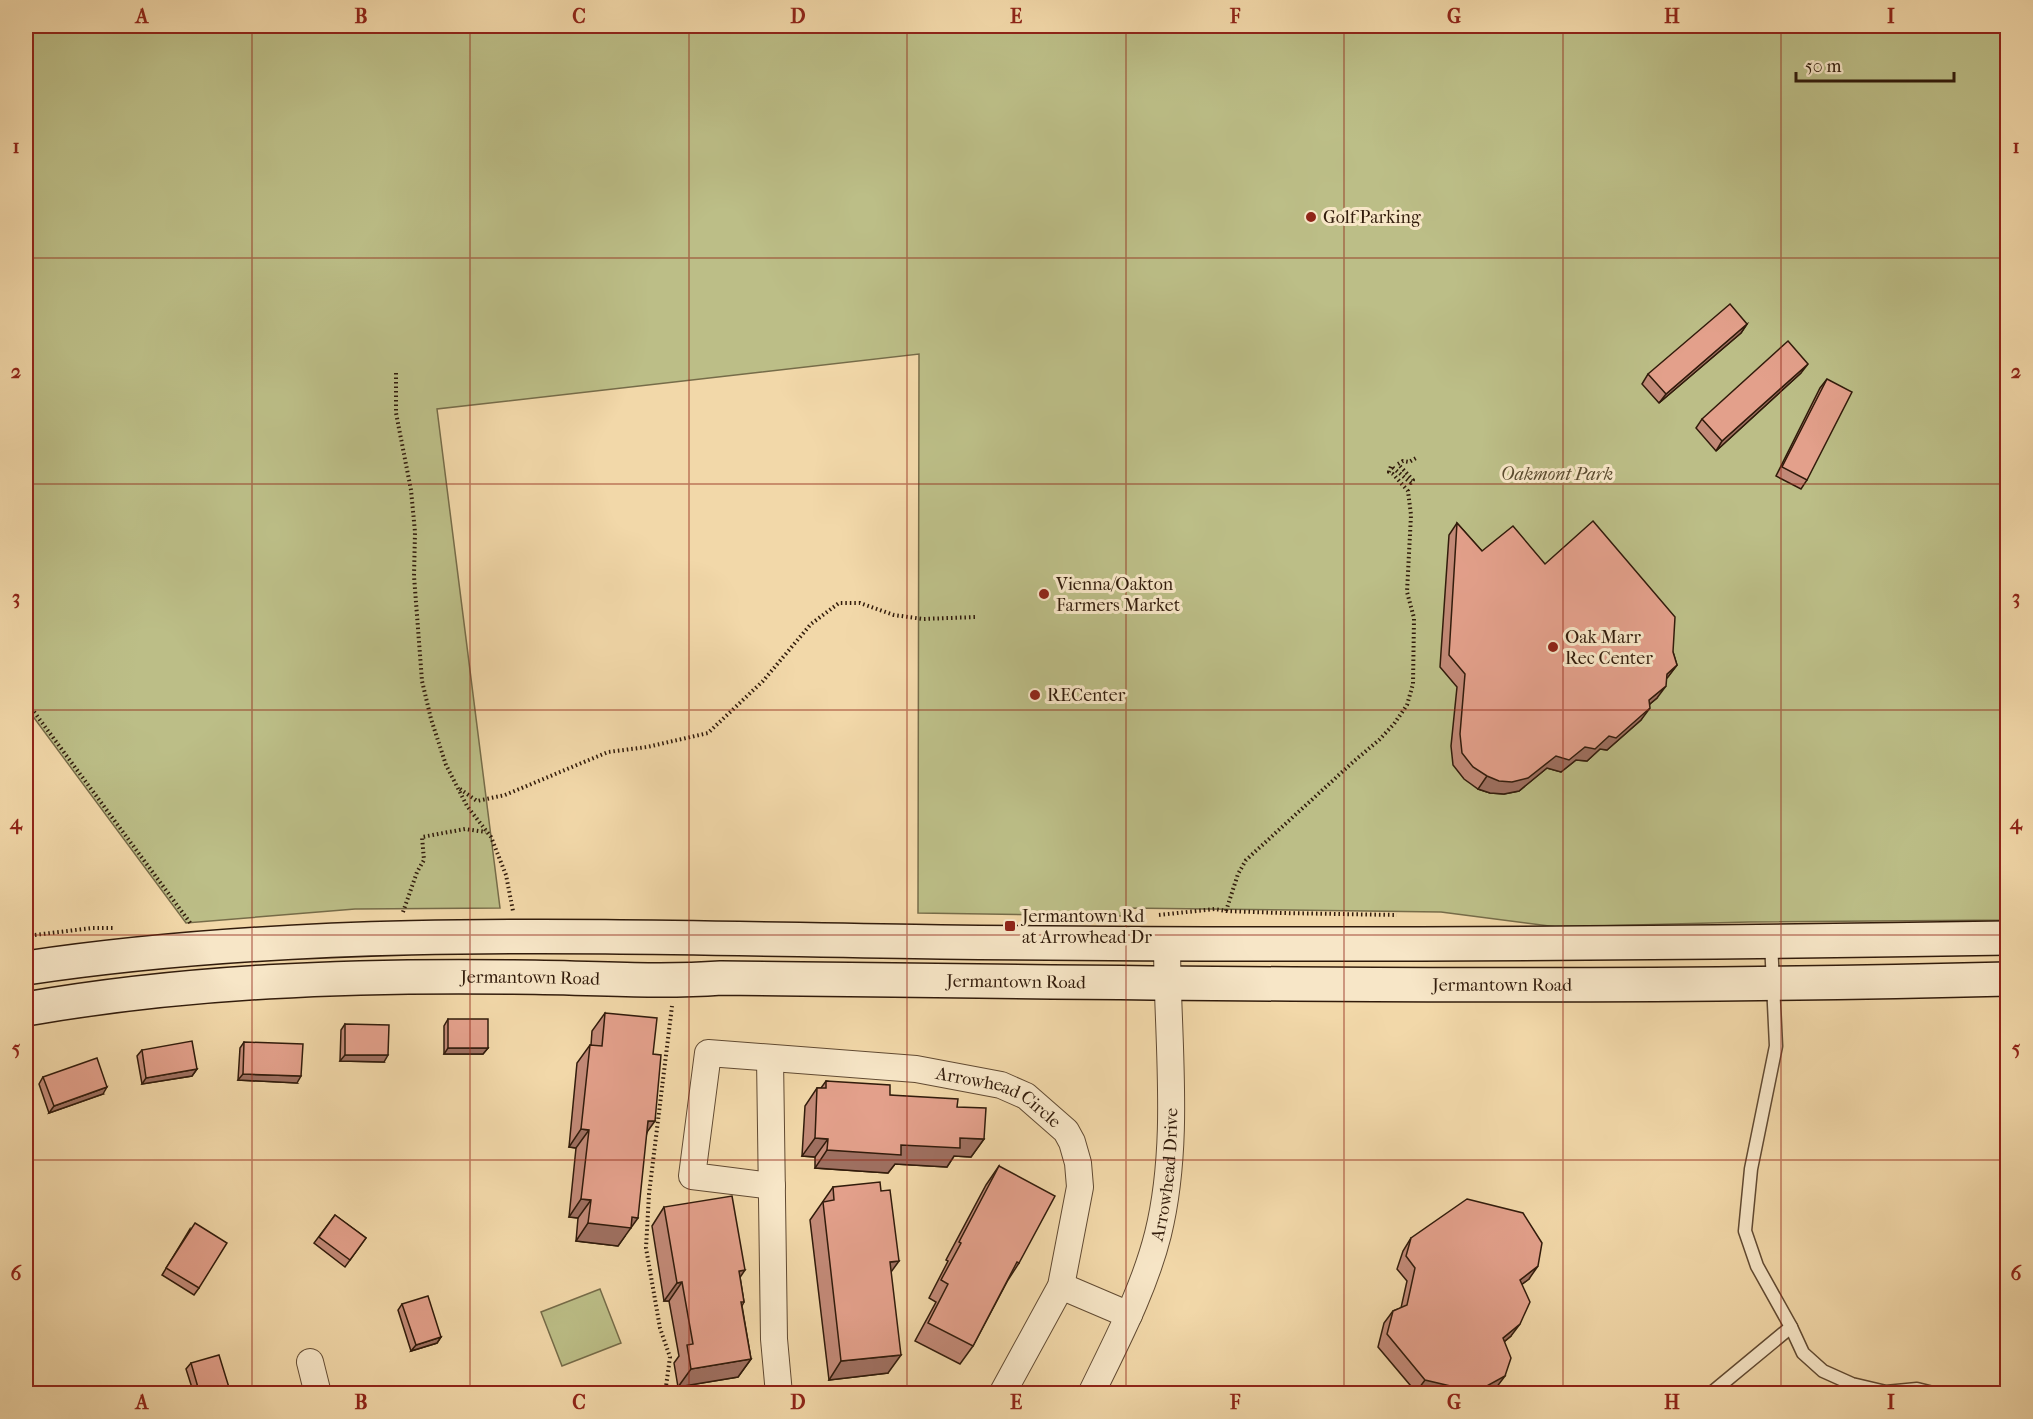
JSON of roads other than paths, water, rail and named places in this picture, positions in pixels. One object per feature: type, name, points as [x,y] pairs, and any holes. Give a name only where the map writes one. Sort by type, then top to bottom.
[{"type":"main road","points":[[26,968],[109,955],[332,939],[1771,942],[2007,938]]},
{"type":"main road","name":"Jermantown Road","points":[[26,1009],[123,994],[286,981],[513,976],[675,981],[722,978],[1167,983],[1772,984],[2007,979]]},
{"type":"street","name":"Arrowhead Drive","points":[[1091,1394],[1129,1315],[1149,1265],[1166,1191],[1170,1140],[1167,942]]},
{"type":"street","name":"Arrowhead Circle","points":[[772,1186],[692,1176],[708,1053],[916,1069],[1001,1085],[1026,1096],[1066,1131],[1078,1163],[1080,1187],[1061,1286],[1002,1394]]},
{"type":"street","points":[[770,1059],[774,1339],[779,1394]]},
{"type":"street","points":[[1061,1286],[1129,1315]]},
{"type":"street","points":[[310,1362],[318,1394]]},
{"type":"lane","points":[[1771,942],[1776,1046],[1751,1169],[1745,1231],[1757,1266],[1803,1353],[1823,1371],[1852,1384],[1886,1392],[1917,1389],[1937,1394]]},
{"type":"lane","points":[[1710,1394],[1791,1327]]},
{"type":"place","name":"Golf Parking","points":[[1311,217]]},
{"type":"place","name":"Vienna/Oakton Farmers Market","points":[[1044,594]]},
{"type":"place","name":"Oak Marr Rec Center","points":[[1553,647]]},
{"type":"place","name":"RECenter","points":[[1035,695]]},
{"type":"place","name":"Jermantown Rd at Arrowhead Dr","points":[[1010,926]]},
{"type":"park label","name":"Oakmont Park","points":[[1557,474]]}]
